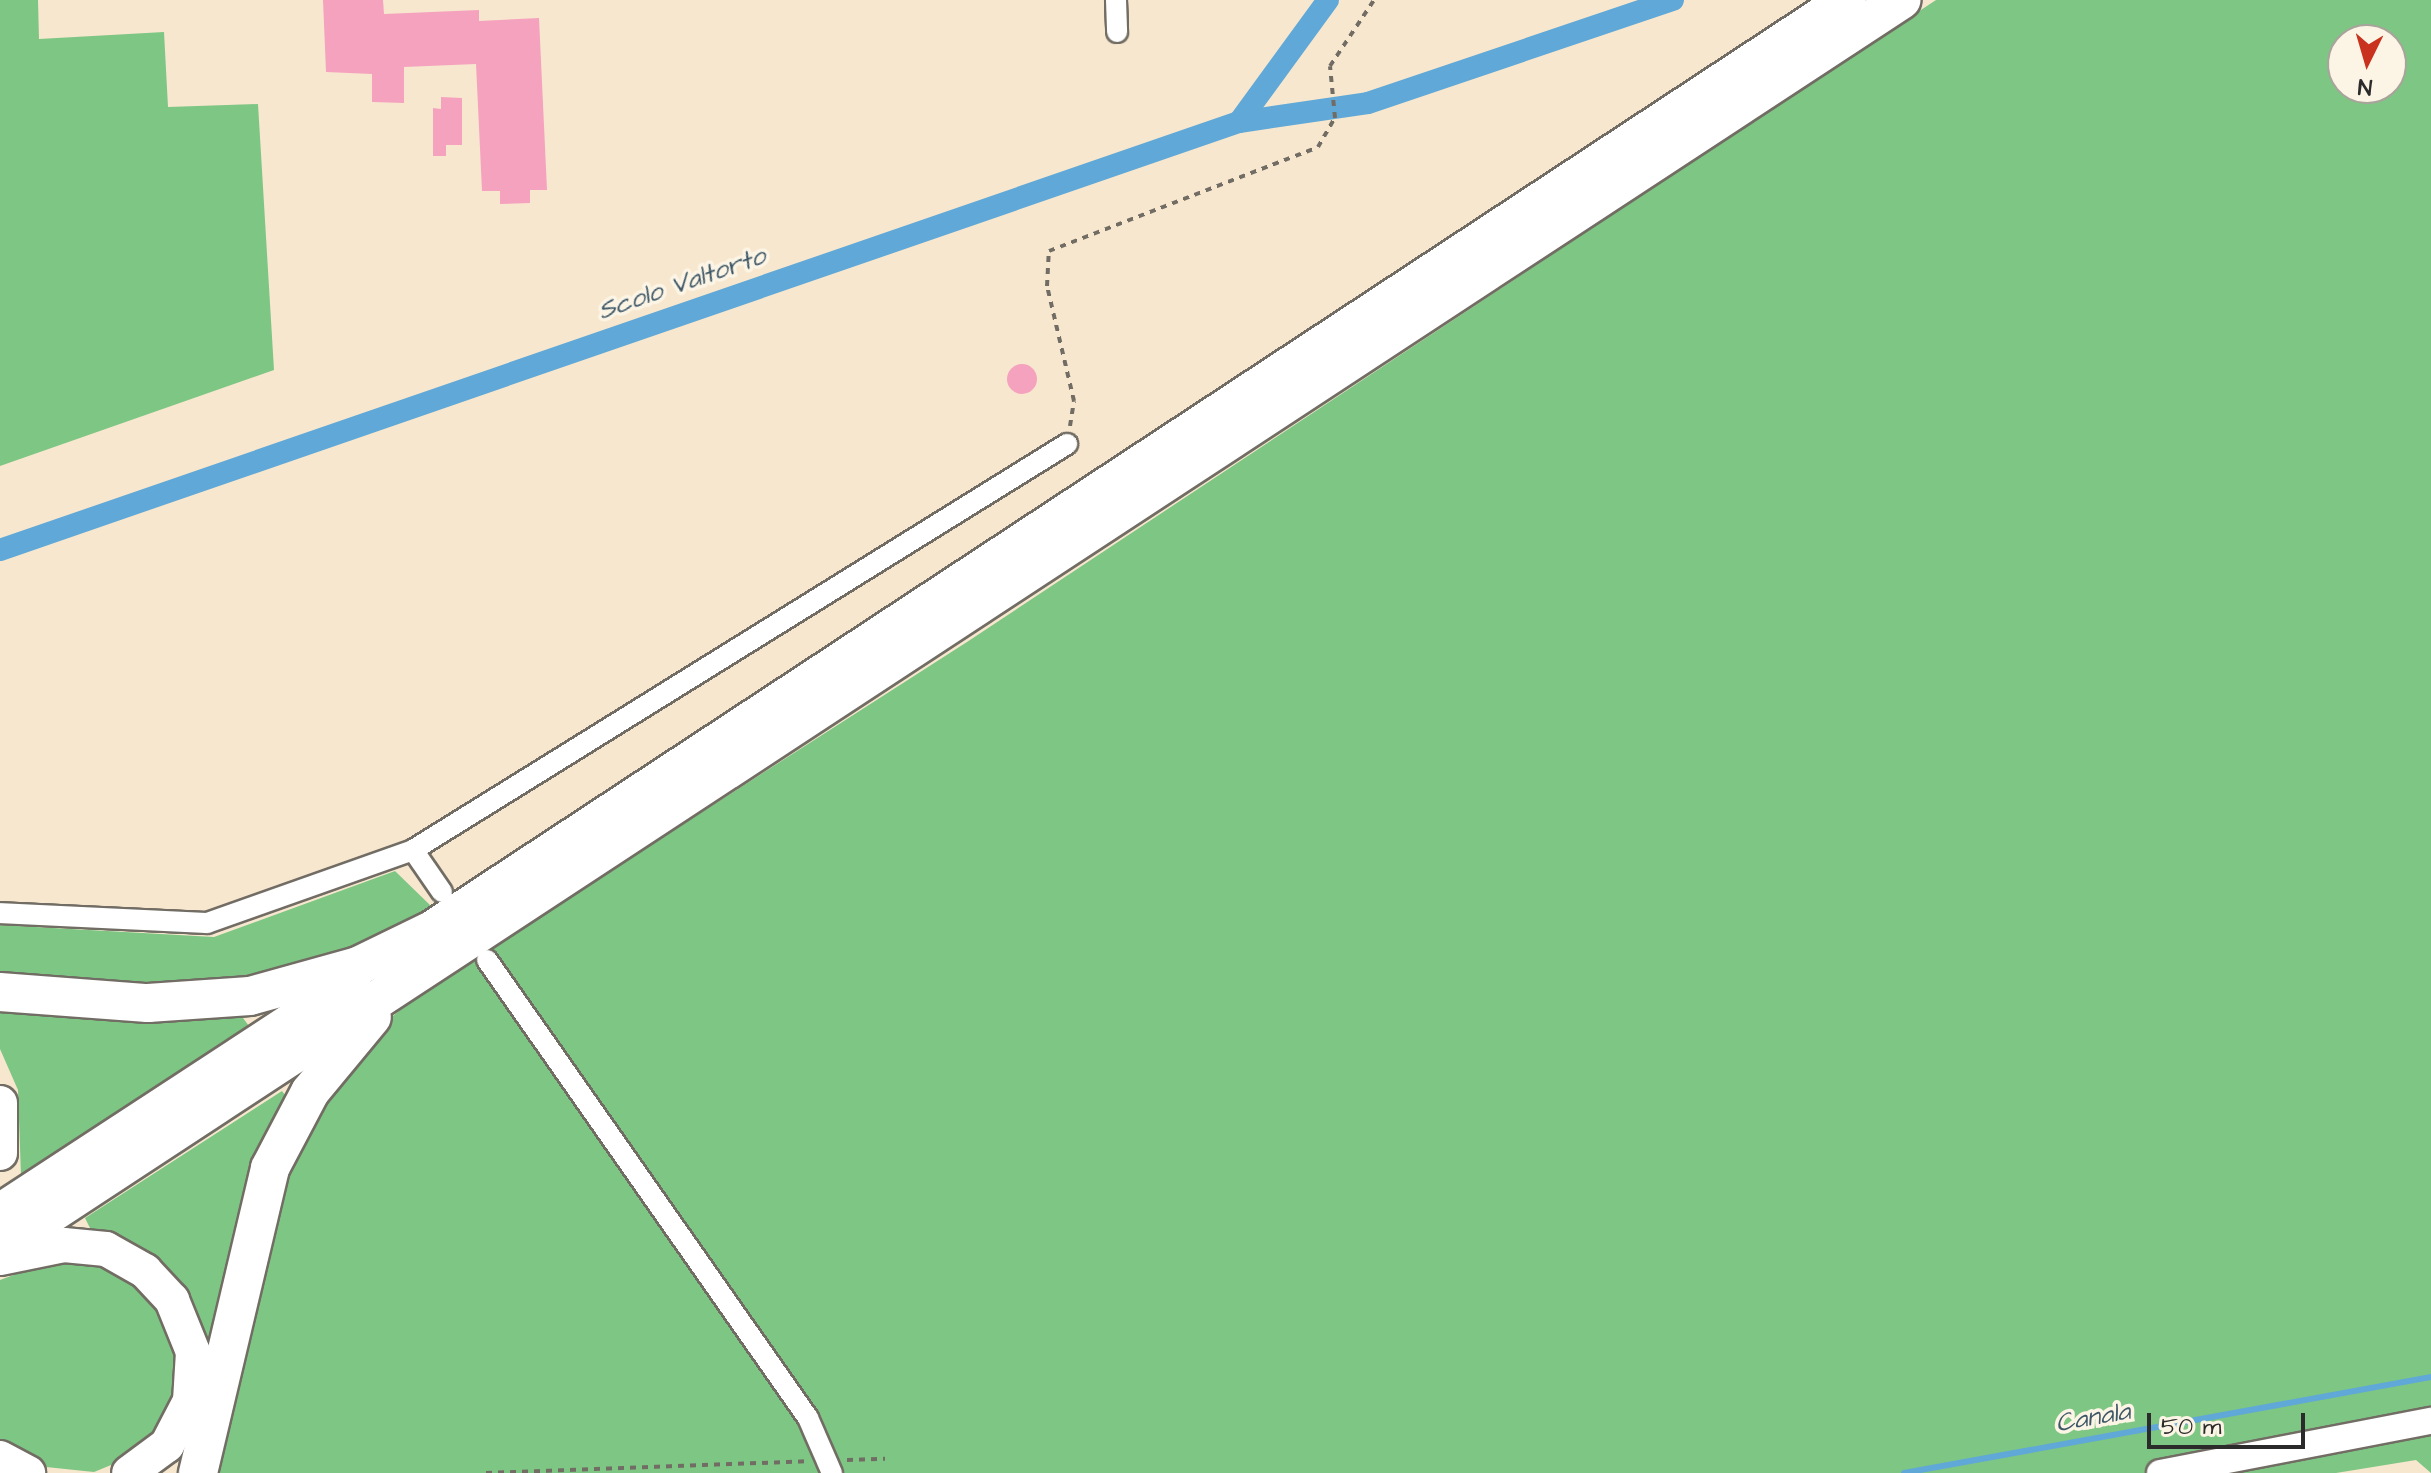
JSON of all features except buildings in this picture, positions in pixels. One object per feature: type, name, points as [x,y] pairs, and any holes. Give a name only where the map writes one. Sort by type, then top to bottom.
[{"type":"highway","points":[[0,1213],[1847,0]]},
{"type":"highway","points":[[0,1247],[407,977],[1901,0]]},
{"type":"highway","points":[[0,992],[148,1003],[239,998],[321,979],[428,932]]},
{"type":"highway","points":[[198,1473],[270,1168],[310,1092],[407,977]]},
{"type":"highway","points":[[0,1103],[0,1153]]},
{"type":"highway","points":[[0,1258],[64,1245],[106,1249],[145,1271],[177,1309],[193,1352],[190,1401],[167,1445],[129,1473]]},
{"type":"highway","points":[[0,1458],[28,1473]]},
{"type":"street","points":[[1116,0],[1117,32]]},
{"type":"street","points":[[0,913],[207,923],[413,850],[1067,444]]},
{"type":"street","points":[[413,850],[442,892]]},
{"type":"street","points":[[487,960],[808,1418],[829,1466]]},
{"type":"street","points":[[2160,1473],[2431,1421]]},
{"type":"path","points":[[1067,444],[1074,401],[1047,286],[1049,251],[1318,147],[1335,118],[1330,66],[1374,0]]},
{"type":"path","points":[[486,1473],[829,1466],[885,1459]]},
{"type":"green space","points":[[0,0],[38,0],[39,39],[164,32],[168,107],[258,104],[274,370],[0,466]]},
{"type":"green space","points":[[1936,0],[2431,0],[2431,1473],[2416,1460],[2336,1473],[212,1473],[286,1162],[369,1036],[423,991],[967,642]]},
{"type":"green space","points":[[395,871],[431,906],[329,966],[254,992],[0,984],[0,925],[214,937]]},
{"type":"green space","points":[[0,1004],[243,1018],[249,1026],[21,1176],[18,1090],[0,1049]]},
{"type":"green space","points":[[282,1091],[290,1102],[214,1352],[121,1241],[91,1230],[85,1218]]},
{"type":"green space","points":[[63,1257],[104,1263],[143,1282],[179,1346],[182,1385],[170,1420],[133,1456],[94,1472],[46,1467],[0,1441],[0,1280]]},
{"type":"waterway","name":"Scolo Valtorto","points":[[0,550],[1239,122],[1328,0]]},
{"type":"waterway","points":[[1239,122],[1368,103],[1673,0]]},
{"type":"waterway","name":"Canala","points":[[1904,1473],[2431,1377]]}]
